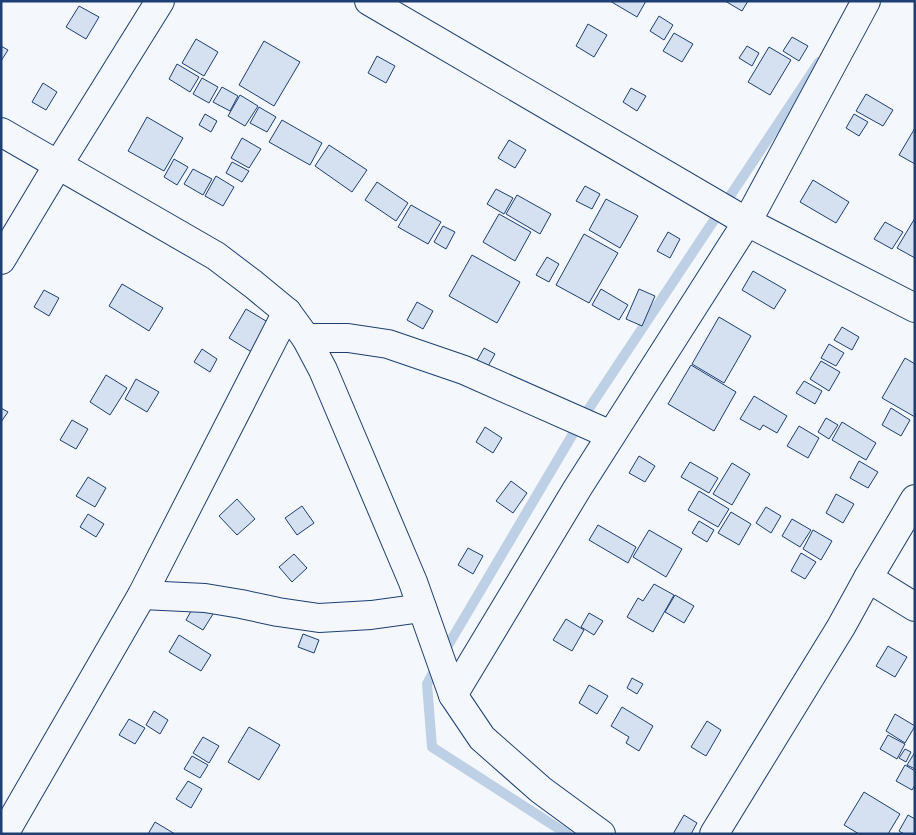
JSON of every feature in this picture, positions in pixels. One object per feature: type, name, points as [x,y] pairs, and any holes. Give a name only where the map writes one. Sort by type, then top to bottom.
[{"type":"street","points":[[1,260],[160,1]]},
{"type":"street","points":[[369,1],[747,222],[915,308]]},
{"type":"street","points":[[453,695],[611,435],[747,222],[866,1]]},
{"type":"street","points":[[1,132],[216,256],[287,312],[306,338],[323,370],[413,582],[453,695],[482,738],[541,790],[601,834]]},
{"type":"street","points":[[4,834],[142,595],[287,312]]},
{"type":"street","points":[[306,338],[348,338],[388,344],[464,370],[611,435]]},
{"type":"street","points":[[714,834],[841,627],[915,499]]},
{"type":"street","points":[[868,578],[915,607]]},
{"type":"street","points":[[142,595],[205,598],[319,618],[371,615],[422,608]]},
{"type":"building","points":[[610,1],[646,1],[637,17]]},
{"type":"building","points":[[725,1],[748,1],[742,11]]},
{"type":"building","points":[[79,6],[99,17],[86,39],[66,27]]},
{"type":"building","points":[[659,16],[673,25],[664,40],[650,31]]},
{"type":"building","points":[[588,24],[607,35],[594,57],[576,46]]},
{"type":"building","points":[[674,33],[693,44],[682,62],[663,51]]},
{"type":"building","points":[[792,37],[808,46],[799,61],[783,51]]},
{"type":"building","points":[[196,39],[218,52],[204,76],[182,63]]},
{"type":"building","points":[[264,41],[300,62],[274,106],[239,85]]},
{"type":"building","points":[[1,46],[8,50],[1,61]]},
{"type":"building","points":[[747,46],[759,53],[752,66],[739,58]]},
{"type":"building","points":[[769,47],[791,60],[770,95],[748,82]]},
{"type":"building","points":[[377,56],[395,66],[386,83],[368,73]]},
{"type":"building","points":[[177,64],[199,77],[190,92],[169,79]]},
{"type":"building","points":[[202,78],[218,87],[209,103],[193,94]]},
{"type":"building","points":[[43,83],[57,92],[46,110],[32,102]]},
{"type":"building","points":[[222,87],[238,96],[230,111],[213,102]]},
{"type":"building","points":[[631,88],[646,96],[637,111],[623,102]]},
{"type":"building","points":[[866,94],[893,110],[883,126],[856,111]]},
{"type":"building","points":[[240,95],[258,106],[245,126],[228,116]]},
{"type":"building","points":[[259,107],[276,117],[267,132],[250,123]]},
{"type":"building","points":[[205,114],[217,121],[211,132],[199,125]]},
{"type":"building","points":[[854,114],[868,122],[859,136],[846,128]]},
{"type":"building","points":[[147,117],[183,138],[164,171],[128,151]]},
{"type":"building","points":[[282,120],[322,143],[310,165],[269,142]]},
{"type":"building","points":[[915,128],[915,164],[899,155]]},
{"type":"building","points":[[242,138],[261,149],[249,168],[231,158]]},
{"type":"building","points":[[509,140],[526,150],[515,168],[498,158]]},
{"type":"building","points":[[329,145],[367,170],[352,192],[315,166]]},
{"type":"building","points":[[174,159],[188,167],[177,185],[164,177]]},
{"type":"building","points":[[232,162],[249,171],[242,182],[226,173]]},
{"type":"building","points":[[193,169],[212,179],[203,195],[184,184]]},
{"type":"building","points":[[216,176],[234,187],[223,206],[205,196]]},
{"type":"building","points":[[813,180],[849,202],[836,223],[800,202]]},
{"type":"building","points":[[377,182],[408,203],[396,221],[365,200]]},
{"type":"building","points":[[585,186],[600,194],[592,209],[576,201]]},
{"type":"building","points":[[496,189],[513,198],[504,214],[487,204]]},
{"type":"building","points":[[517,195],[551,214],[540,234],[506,214]]},
{"type":"building","points":[[606,199],[638,216],[620,248],[589,230]]},
{"type":"building","points":[[411,205],[441,222],[428,244],[398,227]]},
{"type":"building","points":[[499,214],[531,232],[515,261],[483,242]]},
{"type":"building","points":[[915,218],[915,258],[897,248]]},
{"type":"building","points":[[885,222],[903,232],[892,249],[874,239]]},
{"type":"building","points":[[443,226],[455,232],[446,249],[434,242]]},
{"type":"building","points":[[668,232],[680,239],[670,258],[657,251]]},
{"type":"building","points":[[584,234],[618,253],[589,303],[556,285]]},
{"type":"building","points":[[472,255],[520,282],[497,323],[449,296]]},
{"type":"building","points":[[547,257],[559,264],[549,282],[536,275]]},
{"type":"building","points":[[753,271],[786,290],[774,309],[742,290]]},
{"type":"building","points":[[122,284],[163,308],[149,331],[109,306]]},
{"type":"building","points":[[601,289],[628,305],[619,320],[592,305]]},
{"type":"building","points":[[639,289],[655,296],[642,326],[626,319]]},
{"type":"building","points":[[44,290],[59,298],[49,316],[34,307]]},
{"type":"building","points":[[417,302],[433,311],[423,329],[407,320]]},
{"type":"building","points":[[246,309],[276,327],[258,356],[229,338]]},
{"type":"building","points":[[719,317],[751,336],[724,383],[692,364]]},
{"type":"building","points":[[842,327],[859,337],[852,350],[834,340]]},
{"type":"building","points":[[829,344],[844,353],[836,366],[821,358]]},
{"type":"building","points":[[484,348],[495,354],[487,368],[476,362]]},
{"type":"building","points":[[202,349],[217,359],[210,372],[194,362]]},
{"type":"building","points":[[905,358],[915,364],[915,417],[882,398]]},
{"type":"building","points":[[821,361],[840,372],[829,391],[810,379]]},
{"type":"building","points":[[691,365],[736,392],[714,431],[668,404]]},
{"type":"building","points":[[106,375],[127,388],[110,415],[90,402]]},
{"type":"building","points":[[136,379],[159,392],[147,412],[125,399]]},
{"type":"building","points":[[804,381],[822,391],[815,404],[796,393]]},
{"type":"building","points":[[754,396],[787,416],[777,433],[763,425],[760,430],[740,419]]},
{"type":"building","points":[[1,408],[8,412],[1,422]]},
{"type":"building","points":[[891,408],[910,420],[901,436],[882,425]]},
{"type":"building","points":[[826,418],[838,425],[829,439],[818,432]]},
{"type":"building","points":[[72,420],[88,429],[76,449],[60,440]]},
{"type":"building","points":[[842,422],[876,443],[866,460],[832,440]]},
{"type":"building","points":[[799,426],[819,438],[808,458],[787,446]]},
{"type":"building","points":[[485,427],[502,438],[493,453],[476,442]]},
{"type":"building","points":[[639,456],[655,466],[645,482],[629,473]]},
{"type":"building","points":[[859,461],[878,472],[868,488],[850,478]]},
{"type":"building","points":[[690,462],[718,478],[709,493],[681,477]]},
{"type":"building","points":[[732,463],[750,474],[732,505],[713,494]]},
{"type":"building","points":[[88,477],[106,488],[95,507],[76,496]]},
{"type":"building","points":[[511,481],[527,493],[513,513],[496,501]]},
{"type":"building","points":[[699,491],[729,509],[718,527],[688,510]]},
{"type":"building","points":[[836,494],[854,504],[843,523],[826,513]]},
{"type":"building","points":[[237,499],[255,519],[237,535],[219,516]]},
{"type":"building","points":[[302,506],[314,523],[297,535],[285,518]]},
{"type":"building","points":[[766,507],[781,516],[771,533],[756,523]]},
{"type":"building","points":[[731,512],[751,524],[739,545],[718,533]]},
{"type":"building","points":[[88,514],[104,524],[96,537],[80,527]]},
{"type":"building","points":[[792,519],[811,530],[800,547],[782,536]]},
{"type":"building","points":[[699,521],[714,530],[707,542],[692,533]]},
{"type":"building","points":[[598,525],[636,547],[628,563],[589,540]]},
{"type":"building","points":[[649,530],[682,549],[666,577],[633,557]]},
{"type":"building","points":[[813,530],[832,541],[821,560],[803,549]]},
{"type":"building","points":[[468,548],[483,556],[473,574],[458,565]]},
{"type":"building","points":[[801,553],[816,562],[805,579],[791,571]]},
{"type":"building","points":[[294,554],[307,568],[292,582],[279,567]]},
{"type":"building","points":[[654,584],[674,595],[653,632],[627,617],[638,598],[643,601]]},
{"type":"building","points":[[675,595],[694,606],[684,623],[665,612]]},
{"type":"building","points":[[195,604],[213,614],[203,630],[186,620]]},
{"type":"building","points":[[589,613],[603,621],[594,635],[581,627]]},
{"type":"building","points":[[566,619],[584,630],[572,651],[553,640]]},
{"type":"building","points":[[303,634],[319,640],[314,653],[298,647]]},
{"type":"building","points":[[179,635],[211,655],[201,671],[169,652]]},
{"type":"building","points":[[888,646],[907,657],[895,677],[876,666]]},
{"type":"building","points":[[632,678],[643,684],[637,694],[627,688]]},
{"type":"building","points":[[589,685],[608,696],[597,714],[579,703]]},
{"type":"building","points":[[622,707],[653,726],[639,751],[626,743],[629,737],[611,726]]},
{"type":"building","points":[[154,711],[168,720],[160,734],[146,725]]},
{"type":"building","points":[[895,714],[915,726],[905,743],[886,731]]},
{"type":"building","points":[[129,719],[145,728],[135,744],[119,735]]},
{"type":"building","points":[[707,721],[721,730],[706,756],[691,747]]},
{"type":"building","points":[[249,727],[280,745],[259,780],[228,762]]},
{"type":"building","points":[[888,735],[905,744],[897,759],[880,749]]},
{"type":"building","points":[[203,737],[219,746],[209,763],[193,753]]},
{"type":"building","points":[[905,749],[911,752],[906,762],[899,758]]},
{"type":"building","points":[[915,752],[915,769],[907,765]]},
{"type":"building","points":[[192,756],[208,765],[200,778],[184,769]]},
{"type":"building","points":[[905,765],[915,771],[915,785],[912,790],[896,781]]},
{"type":"building","points":[[188,781],[202,789],[191,808],[176,799]]},
{"type":"building","points":[[864,792],[900,814],[888,834],[859,834],[844,825]]},
{"type":"building","points":[[684,815],[697,823],[691,834],[673,834]]},
{"type":"building","points":[[908,815],[915,819],[915,834],[904,834],[899,831]]},
{"type":"building","points":[[155,822],[175,834],[148,834]]},
{"type":"waterway","points":[[567,834],[432,747],[427,684],[580,422],[819,62]]}]
